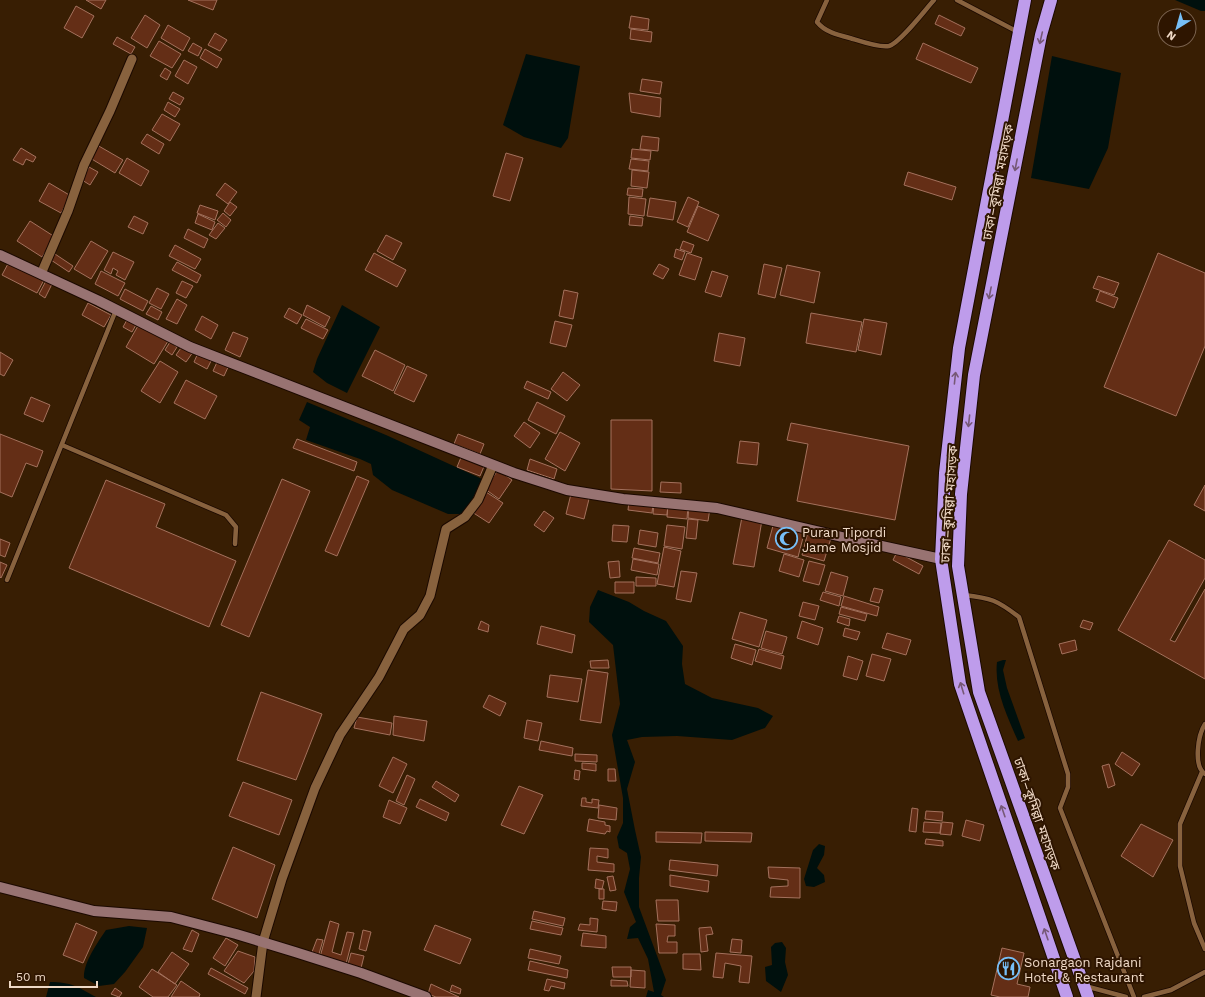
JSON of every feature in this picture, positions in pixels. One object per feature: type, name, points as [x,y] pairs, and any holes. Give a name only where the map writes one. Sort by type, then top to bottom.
[{"type":"highway","name":"ঢাকা–কুমিল্লা মহাসড়ক","points":[[1025,0],[959,348],[945,473],[942,564],[960,684],[1067,997]]},
{"type":"highway","name":"ঢাকা–কুমিল্লা মহাসড়ক","points":[[1051,0],[1041,35],[974,375],[961,494],[958,566],[979,692],[1086,991]]},
{"type":"highway","points":[[942,564],[958,566]]},
{"type":"street","points":[[41,274],[68,211],[84,165],[132,60]]},
{"type":"street","points":[[0,255],[99,300],[190,347],[493,465],[567,490],[623,499],[717,508],[855,540],[942,564]]},
{"type":"street","points":[[256,997],[263,942],[282,880],[315,788],[340,735],[379,677],[404,629],[420,615],[430,596],[446,529],[466,517],[478,500],[493,465]]},
{"type":"street","points":[[0,887],[94,911],[171,917],[263,942],[361,973],[426,997]]},
{"type":"lane","points":[[827,0],[817,22],[822,27],[838,34],[876,45],[889,46],[901,37],[934,0]]},
{"type":"lane","points":[[957,0],[1019,32]]},
{"type":"lane","points":[[7,580],[116,310]]},
{"type":"lane","points":[[62,445],[226,516],[236,527],[235,544]]},
{"type":"lane","points":[[963,595],[987,598],[1002,604],[1019,617],[1068,774],[1068,787],[1060,808],[1134,997]]},
{"type":"lane","points":[[1205,724],[1201,731],[1197,761],[1203,773],[1180,824],[1180,866],[1194,923],[1205,949]]},
{"type":"lane","points":[[1144,997],[1172,990],[1205,972]]},
{"type":"lane","points":[[1086,991],[1126,997]]},
{"type":"shaded area","points":[[1175,0],[1205,0],[1205,11]]},
{"type":"shaded area","points":[[526,54],[580,66],[568,138],[561,148],[524,137],[503,125]]},
{"type":"shaded area","points":[[1052,56],[1121,73],[1108,148],[1089,189],[1031,178]]},
{"type":"shaded area","points":[[342,305],[380,327],[347,393],[327,383],[313,372],[317,359]]},
{"type":"shaded area","points":[[307,402],[386,435],[482,479],[473,498],[462,514],[448,514],[392,490],[373,475],[371,464],[306,440],[310,427],[299,420]]},
{"type":"shaded area","points":[[598,590],[629,602],[666,621],[683,646],[682,664],[685,684],[712,698],[758,708],[773,716],[765,728],[732,740],[677,736],[642,737],[627,740],[635,762],[627,789],[641,857],[639,907],[666,980],[661,995],[664,997],[646,997],[648,990],[654,992],[648,959],[638,938],[627,939],[630,927],[636,922],[624,892],[630,869],[627,853],[619,848],[617,837],[623,823],[623,798],[612,735],[620,704],[613,645],[589,622],[590,607]]},
{"type":"shaded area","points":[[1006,660],[1003,670],[1007,688],[1025,738],[1018,741],[1002,702],[997,682],[997,662]]},
{"type":"shaded area","points":[[819,844],[825,846],[824,855],[817,868],[824,875],[825,882],[814,887],[806,886],[804,879],[813,850]]},
{"type":"shaded area","points":[[129,926],[147,928],[143,947],[125,972],[114,984],[99,986],[84,978],[84,972],[88,959],[106,930]]},
{"type":"shaded area","points":[[782,942],[786,948],[785,962],[788,975],[781,992],[766,981],[765,967],[772,965],[771,947],[775,943]]},
{"type":"shaded area","points":[[50,982],[64,983],[74,986],[96,997],[46,997]]},
{"type":"building","points":[[86,0],[106,0],[101,9]]},
{"type":"building","points":[[188,0],[217,0],[213,10]]},
{"type":"building","points":[[76,6],[94,16],[82,38],[64,28]]},
{"type":"building","points":[[145,15],[160,25],[147,48],[131,38]]},
{"type":"building","points":[[939,15],[965,28],[961,36],[935,24]]},
{"type":"building","points":[[631,16],[649,19],[648,30],[629,28]]},
{"type":"building","points":[[168,25],[190,38],[183,51],[161,38]]},
{"type":"building","points":[[631,29],[652,32],[651,42],[630,39]]},
{"type":"building","points":[[215,33],[227,40],[220,51],[208,45]]},
{"type":"building","points":[[117,37],[135,47],[131,54],[113,44]]},
{"type":"building","points":[[159,41],[181,54],[172,68],[150,56]]},
{"type":"building","points":[[193,43],[202,48],[198,56],[188,51]]},
{"type":"building","points":[[923,43],[978,68],[971,83],[916,59]]},
{"type":"building","points":[[205,49],[222,59],[217,68],[200,58]]},
{"type":"building","points":[[184,60],[197,67],[188,84],[175,76]]},
{"type":"building","points":[[165,68],[171,72],[167,80],[160,76]]},
{"type":"building","points":[[642,79],[662,82],[660,94],[640,91]]},
{"type":"building","points":[[173,92],[184,98],[180,105],[169,99]]},
{"type":"building","points":[[629,93],[661,98],[660,117],[631,112]]},
{"type":"building","points":[[168,102],[180,109],[175,117],[164,110]]},
{"type":"building","points":[[162,114],[180,124],[170,141],[152,130]]},
{"type":"building","points":[[147,134],[164,144],[159,154],[141,143]]},
{"type":"building","points":[[642,136],[659,138],[658,151],[640,149]]},
{"type":"building","points":[[97,145],[123,160],[115,173],[90,158]]},
{"type":"building","points":[[21,148],[36,157],[33,162],[26,159],[23,165],[13,160]]},
{"type":"building","points":[[632,149],[651,151],[650,160],[631,158]]},
{"type":"building","points":[[506,153],[523,158],[510,201],[493,196]]},
{"type":"building","points":[[127,158],[149,171],[141,186],[119,173]]},
{"type":"building","points":[[631,159],[649,161],[648,171],[629,169]]},
{"type":"building","points":[[89,167],[98,172],[90,185],[82,180]]},
{"type":"building","points":[[632,170],[649,172],[647,188],[631,186]]},
{"type":"building","points":[[908,172],[956,187],[952,200],[904,185]]},
{"type":"building","points":[[49,183],[71,196],[61,213],[39,201]]},
{"type":"building","points":[[225,183],[237,192],[228,204],[216,195]]},
{"type":"building","points":[[628,188],[643,189],[642,197],[627,195]]},
{"type":"building","points":[[629,197],[646,199],[644,216],[628,214]]},
{"type":"building","points":[[688,197],[699,202],[688,227],[677,222]]},
{"type":"building","points":[[650,198],[676,202],[673,220],[647,216]]},
{"type":"building","points":[[230,202],[237,207],[230,216],[224,211]]},
{"type":"building","points":[[200,205],[218,211],[215,220],[197,213]]},
{"type":"building","points":[[698,206],[719,215],[708,241],[687,232]]},
{"type":"building","points":[[223,213],[231,220],[226,227],[217,220]]},
{"type":"building","points":[[198,214],[215,222],[212,230],[195,223]]},
{"type":"building","points":[[134,216],[148,223],[143,234],[128,227]]},
{"type":"building","points":[[630,216],[643,218],[642,226],[629,225]]},
{"type":"building","points":[[30,221],[55,237],[42,257],[17,241]]},
{"type":"building","points":[[218,223],[225,228],[216,239],[209,235]]},
{"type":"building","points":[[188,229],[208,239],[204,248],[184,238]]},
{"type":"building","points":[[386,235],[402,243],[393,260],[377,251]]},
{"type":"building","points":[[91,241],[108,251],[91,279],[74,269]]},
{"type":"building","points":[[683,241],[694,245],[691,253],[680,249]]},
{"type":"building","points":[[175,245],[201,259],[195,269],[169,256]]},
{"type":"building","points":[[676,249],[685,252],[682,260],[674,257]]},
{"type":"building","points":[[113,252],[134,262],[125,280],[116,275],[118,271],[113,268],[111,274],[104,270]]},
{"type":"building","points":[[374,253],[406,270],[397,287],[365,270]]},
{"type":"building","points":[[687,253],[702,258],[695,280],[679,275]]},
{"type":"building","points":[[1158,253],[1205,273],[1205,346],[1176,416],[1104,387]]},
{"type":"building","points":[[55,254],[73,266],[69,272],[51,260]]},
{"type":"building","points":[[10,260],[45,278],[37,293],[2,275]]},
{"type":"building","points":[[177,262],[201,275],[197,283],[172,270]]},
{"type":"building","points":[[659,264],[669,269],[663,279],[653,274]]},
{"type":"building","points":[[764,264],[782,268],[775,298],[758,294]]},
{"type":"building","points":[[787,265],[820,272],[814,303],[780,295]]},
{"type":"building","points":[[101,271],[125,283],[118,296],[95,284]]},
{"type":"building","points":[[712,271],[728,276],[721,297],[705,292]]},
{"type":"building","points":[[1098,276],[1119,283],[1114,295],[1093,288]]},
{"type":"building","points":[[47,279],[53,282],[45,298],[39,294]]},
{"type":"building","points":[[182,281],[193,286],[186,298],[176,293]]},
{"type":"building","points":[[157,288],[169,294],[161,309],[149,303]]},
{"type":"building","points":[[125,289],[148,301],[143,311],[120,299]]},
{"type":"building","points":[[564,290],[578,293],[573,319],[559,316]]},
{"type":"building","points":[[1100,291],[1118,298],[1114,308],[1096,301]]},
{"type":"building","points":[[177,299],[187,305],[177,324],[166,319]]},
{"type":"building","points":[[88,303],[111,315],[104,327],[82,315]]},
{"type":"building","points":[[307,305],[330,317],[325,327],[303,315]]},
{"type":"building","points":[[151,306],[162,312],[158,320],[146,314]]},
{"type":"building","points":[[289,308],[302,315],[297,324],[284,317]]},
{"type":"building","points":[[811,313],[862,322],[856,352],[806,343]]},
{"type":"building","points":[[202,316],[218,325],[211,339],[195,330]]},
{"type":"building","points":[[128,318],[137,323],[132,332],[123,327]]},
{"type":"building","points":[[306,319],[328,330],[323,339],[301,328]]},
{"type":"building","points":[[864,319],[887,323],[881,355],[858,350]]},
{"type":"building","points":[[555,321],[572,325],[566,347],[550,343]]},
{"type":"building","points":[[139,324],[168,341],[154,364],[126,347]]},
{"type":"building","points":[[233,332],[248,338],[240,357],[225,350]]},
{"type":"building","points":[[719,333],[745,338],[740,366],[714,361]]},
{"type":"building","points":[[170,342],[177,347],[172,355],[165,350]]},
{"type":"building","points":[[183,345],[193,352],[186,362],[176,355]]},
{"type":"building","points":[[375,350],[405,365],[393,391],[362,376]]},
{"type":"building","points":[[0,352],[13,360],[4,376],[0,374]]},
{"type":"building","points":[[198,353],[212,359],[207,369],[194,362]]},
{"type":"building","points":[[218,360],[229,365],[224,376],[213,371]]},
{"type":"building","points":[[160,361],[178,372],[160,403],[141,391]]},
{"type":"building","points":[[407,366],[427,375],[414,402],[394,393]]},
{"type":"building","points":[[563,372],[580,385],[567,401],[551,389]]},
{"type":"building","points":[[186,380],[217,396],[205,419],[174,403]]},
{"type":"building","points":[[527,381],[551,392],[548,399],[524,388]]},
{"type":"building","points":[[31,397],[50,405],[43,422],[24,414]]},
{"type":"building","points":[[537,402],[565,416],[556,434],[528,420]]},
{"type":"building","points":[[611,420],[652,420],[652,491],[611,489]]},
{"type":"building","points":[[524,422],[540,433],[530,448],[514,436]]},
{"type":"building","points":[[791,423],[909,446],[895,520],[797,501],[808,444],[787,440]]},
{"type":"building","points":[[560,432],[580,443],[565,471],[545,459]]},
{"type":"building","points":[[0,434],[43,451],[37,467],[26,463],[12,497],[0,492]]},
{"type":"building","points":[[458,434],[484,444],[480,454],[454,444]]},
{"type":"building","points":[[297,439],[357,462],[354,471],[293,448]]},
{"type":"building","points":[[740,441],[759,443],[757,465],[737,463]]},
{"type":"building","points":[[462,455],[485,464],[480,476],[457,467]]},
{"type":"building","points":[[530,459],[557,469],[554,479],[527,470]]},
{"type":"building","points":[[498,470],[512,480],[499,499],[485,489]]},
{"type":"building","points":[[357,476],[369,481],[337,556],[325,551]]},
{"type":"building","points":[[282,479],[310,491],[249,637],[221,625]]},
{"type":"building","points":[[106,480],[165,504],[156,527],[236,561],[209,627],[69,568]]},
{"type":"building","points":[[661,482],[681,483],[681,493],[660,492]]},
{"type":"building","points":[[1205,485],[1205,511],[1194,505]]},
{"type":"building","points":[[486,492],[503,503],[489,523],[472,512]]},
{"type":"building","points":[[571,494],[589,499],[584,519],[566,514]]},
{"type":"building","points":[[629,501],[653,504],[652,513],[628,510]]},
{"type":"building","points":[[654,503],[668,504],[667,515],[653,514]]},
{"type":"building","points":[[668,504],[688,506],[687,519],[667,517]]},
{"type":"building","points":[[689,505],[710,508],[708,521],[688,518]]},
{"type":"building","points":[[544,511],[554,518],[544,532],[534,525]]},
{"type":"building","points":[[742,517],[762,520],[754,567],[733,564]]},
{"type":"building","points":[[688,519],[698,520],[696,539],[686,538]]},
{"type":"building","name":"Puran Tipordi Jame Mosjid","points":[[774,522],[805,530],[798,557],[767,548]]},
{"type":"building","points":[[613,525],[629,526],[627,542],[612,541]]},
{"type":"building","points":[[667,525],[685,527],[682,549],[664,546]]},
{"type":"building","points":[[640,530],[658,533],[656,547],[638,544]]},
{"type":"building","points":[[808,532],[831,538],[824,561],[802,555]]},
{"type":"building","points":[[0,539],[10,543],[5,557],[0,555]]},
{"type":"building","points":[[1169,540],[1205,560],[1205,578],[1170,640],[1175,642],[1205,589],[1205,679],[1118,630]]},
{"type":"building","points":[[664,547],[681,551],[674,587],[657,584]]},
{"type":"building","points":[[634,548],[660,553],[658,563],[632,558]]},
{"type":"building","points":[[897,552],[923,566],[919,574],[893,560]]},
{"type":"building","points":[[784,554],[804,560],[799,577],[779,571]]},
{"type":"building","points":[[633,559],[659,564],[657,575],[631,570]]},
{"type":"building","points":[[619,561],[620,577],[610,578],[608,562]]},
{"type":"building","points":[[809,561],[825,565],[819,585],[803,581]]},
{"type":"building","points":[[0,562],[7,565],[1,578],[0,577]]},
{"type":"building","points":[[681,571],[697,573],[691,602],[676,599]]},
{"type":"building","points":[[831,572],[848,577],[843,596],[825,591]]},
{"type":"building","points":[[636,577],[656,578],[656,586],[636,586]]},
{"type":"building","points":[[615,582],[634,582],[634,593],[615,593]]},
{"type":"building","points":[[874,588],[883,590],[879,603],[870,601]]},
{"type":"building","points":[[823,592],[841,597],[839,606],[820,600]]},
{"type":"building","points":[[844,596],[879,607],[877,616],[841,606]]},
{"type":"building","points":[[803,602],[819,606],[815,620],[799,616]]},
{"type":"building","points":[[841,607],[867,614],[865,621],[839,614]]},
{"type":"building","points":[[740,612],[767,620],[759,647],[732,639]]},
{"type":"building","points":[[839,616],[850,619],[849,626],[837,622]]},
{"type":"building","points":[[1083,620],[1093,623],[1090,630],[1080,627]]},
{"type":"building","points":[[481,621],[489,625],[488,632],[478,629]]},
{"type":"building","points":[[802,621],[823,628],[818,645],[797,638]]},
{"type":"building","points":[[541,626],[575,635],[572,653],[537,644]]},
{"type":"building","points":[[845,628],[860,632],[857,640],[843,636]]},
{"type":"building","points":[[766,631],[787,637],[782,654],[761,648]]},
{"type":"building","points":[[887,633],[911,640],[906,655],[882,648]]},
{"type":"building","points":[[1075,640],[1077,650],[1062,654],[1059,644]]},
{"type":"building","points":[[735,644],[756,650],[752,665],[731,658]]},
{"type":"building","points":[[759,649],[784,656],[781,669],[755,661]]},
{"type":"building","points":[[872,654],[891,659],[884,681],[866,676]]},
{"type":"building","points":[[848,656],[863,661],[857,680],[843,676]]},
{"type":"building","points":[[608,660],[609,668],[591,668],[590,661]]},
{"type":"building","points":[[588,670],[608,673],[601,723],[580,720]]},
{"type":"building","points":[[550,675],[582,679],[578,702],[547,697]]},
{"type":"building","points":[[261,692],[322,714],[296,780],[237,760]]},
{"type":"building","points":[[489,695],[506,703],[500,716],[483,707]]},
{"type":"building","points":[[394,716],[427,721],[424,741],[393,735]]},
{"type":"building","points":[[357,717],[392,723],[390,735],[354,728]]},
{"type":"building","points":[[527,720],[542,723],[538,741],[524,738]]},
{"type":"building","points":[[541,741],[573,748],[572,756],[539,750]]},
{"type":"building","points":[[1122,752],[1140,764],[1132,776],[1115,764]]},
{"type":"building","points":[[575,754],[597,755],[597,762],[575,761]]},
{"type":"building","points":[[393,757],[407,764],[393,793],[379,786]]},
{"type":"building","points":[[582,763],[596,764],[596,771],[582,769]]},
{"type":"building","points":[[1109,764],[1115,785],[1108,788],[1102,766]]},
{"type":"building","points":[[608,769],[615,769],[616,781],[608,781]]},
{"type":"building","points":[[575,770],[580,771],[579,780],[574,779]]},
{"type":"building","points":[[407,775],[415,779],[404,805],[396,801]]},
{"type":"building","points":[[436,781],[459,795],[455,802],[432,787]]},
{"type":"building","points":[[243,782],[292,800],[279,835],[229,816]]},
{"type":"building","points":[[519,786],[543,795],[524,834],[501,825]]},
{"type":"building","points":[[582,798],[586,798],[586,802],[592,803],[592,799],[599,800],[598,808],[581,806]]},
{"type":"building","points":[[420,799],[449,813],[446,821],[416,807]]},
{"type":"building","points":[[389,800],[407,808],[400,824],[383,817]]},
{"type":"building","points":[[599,805],[617,808],[616,820],[598,818]]},
{"type":"building","points":[[912,808],[918,809],[916,832],[909,831]]},
{"type":"building","points":[[926,811],[943,812],[942,821],[925,819]]},
{"type":"building","points":[[589,819],[605,822],[605,825],[610,826],[610,832],[607,831],[605,834],[587,831]]},
{"type":"building","points":[[966,820],[984,825],[980,841],[962,836]]},
{"type":"building","points":[[924,822],[941,823],[940,833],[923,832]]},
{"type":"building","points":[[942,822],[953,823],[951,835],[940,834]]},
{"type":"building","points":[[1141,824],[1173,840],[1153,877],[1121,856]]},
{"type":"building","points":[[656,832],[702,833],[701,843],[656,842]]},
{"type":"building","points":[[705,832],[752,833],[751,842],[705,841]]},
{"type":"building","points":[[926,839],[943,841],[943,846],[925,844]]},
{"type":"building","points":[[233,847],[275,865],[257,918],[212,899]]},
{"type":"building","points":[[590,848],[608,849],[608,858],[597,856],[597,862],[614,864],[614,872],[588,870]]},
{"type":"building","points":[[670,860],[718,865],[717,876],[669,870]]},
{"type":"building","points":[[768,867],[800,868],[800,898],[770,897],[771,887],[788,886],[788,880],[769,878]]},
{"type":"building","points":[[670,875],[709,881],[708,892],[670,886]]},
{"type":"building","points":[[613,876],[616,890],[610,891],[607,877]]},
{"type":"building","points":[[596,879],[604,881],[602,889],[595,888]]},
{"type":"building","points":[[599,889],[604,889],[604,899],[599,899]]},
{"type":"building","points":[[656,900],[678,900],[679,921],[658,921]]},
{"type":"building","points":[[603,901],[617,902],[616,911],[602,909]]},
{"type":"building","points":[[534,911],[565,918],[563,926],[532,919]]},
{"type":"building","points":[[590,918],[598,919],[597,932],[578,930],[580,924],[590,925]]},
{"type":"building","points":[[330,921],[339,924],[332,952],[341,955],[347,932],[354,933],[346,964],[320,957]]},
{"type":"building","points":[[532,921],[563,928],[561,935],[530,929]]},
{"type":"building","points":[[76,923],[97,932],[83,963],[63,955]]},
{"type":"building","points":[[656,924],[675,925],[675,936],[668,936],[667,942],[677,942],[677,953],[659,953]]},
{"type":"building","points":[[435,925],[471,939],[460,964],[424,950]]},
{"type":"building","points":[[711,927],[713,934],[706,935],[708,951],[701,952],[699,928]]},
{"type":"building","points":[[192,930],[199,934],[192,952],[183,949]]},
{"type":"building","points":[[363,930],[371,932],[366,951],[359,949]]},
{"type":"building","points":[[583,933],[606,936],[606,948],[581,946]]},
{"type":"building","points":[[226,938],[238,945],[225,966],[213,958]]},
{"type":"building","points":[[317,939],[323,940],[319,954],[312,952]]},
{"type":"building","points":[[732,939],[742,940],[741,953],[730,952]]},
{"type":"building","name":"Sonargaon Rajdani Hotel & Restaurant","points":[[1002,948],[1024,953],[1017,984],[1030,987],[1028,997],[1000,997],[991,995]]},
{"type":"building","points":[[530,949],[561,956],[559,964],[528,958]]},
{"type":"building","points":[[238,951],[255,957],[254,971],[244,983],[224,971]]},
{"type":"building","points":[[172,952],[189,964],[175,984],[158,972]]},
{"type":"building","points":[[351,953],[364,956],[361,968],[348,964]]},
{"type":"building","points":[[716,953],[752,956],[749,983],[739,982],[741,966],[725,963],[723,978],[713,977]]},
{"type":"building","points":[[683,954],[700,954],[701,970],[683,969]]},
{"type":"building","points":[[530,961],[568,970],[567,978],[528,970]]},
{"type":"building","points":[[612,967],[631,967],[631,977],[613,977]]},
{"type":"building","points":[[211,968],[248,988],[245,994],[208,974]]},
{"type":"building","points":[[152,969],[177,985],[168,997],[153,997],[139,987]]},
{"type":"building","points":[[631,970],[645,971],[645,988],[630,987]]},
{"type":"building","points":[[547,979],[565,983],[564,989],[551,986],[549,991],[544,990]]},
{"type":"building","points":[[611,980],[627,981],[628,986],[611,986]]},
{"type":"building","points":[[181,981],[200,994],[199,997],[171,997]]},
{"type":"building","points":[[431,984],[459,997],[436,997],[428,994]]},
{"type":"building","points":[[452,985],[461,989],[460,994],[450,991]]},
{"type":"building","points":[[115,988],[122,993],[119,997],[111,994]]},
{"type":"place","name":"Puran Tipordi Jame Mosjid","points":[[786,539]]},
{"type":"place","name":"Sonargaon Rajdani Hotel & Restaurant","points":[[1009,969]]}]
